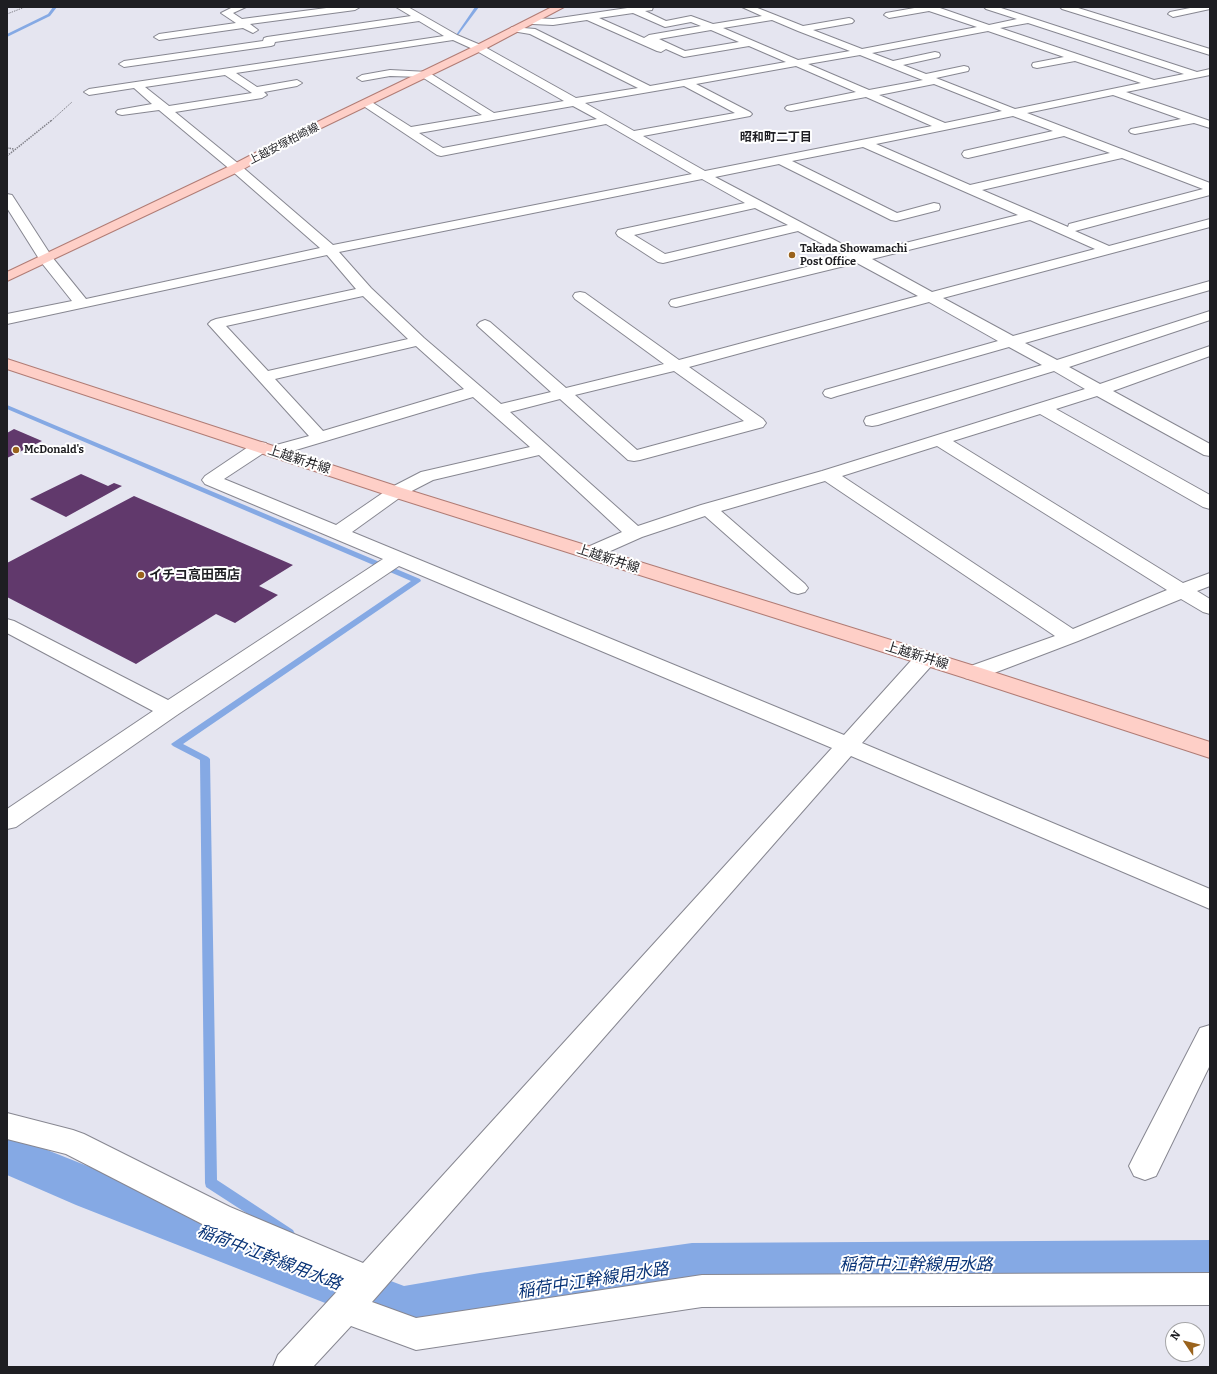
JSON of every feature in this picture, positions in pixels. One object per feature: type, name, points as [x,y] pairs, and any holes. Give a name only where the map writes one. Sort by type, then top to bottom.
[{"type":"main road","name":"上越安塚柏崎線","points":[[7,277],[46,260],[236,168],[284,142],[479,48],[559,7]]},
{"type":"main road","name":"上越新井線","points":[[7,364],[396,492],[973,673],[1210,750]]},
{"type":"street","points":[[241,7],[226,13],[297,61]]},
{"type":"street","points":[[159,37],[355,7]]},
{"type":"street","points":[[401,7],[454,38],[479,48],[572,102],[756,204],[859,258],[1210,451]]},
{"type":"street","points":[[578,7],[593,17],[689,62]]},
{"type":"street","points":[[533,21],[553,22],[654,7]]},
{"type":"street","points":[[888,15],[931,7],[1152,84]]},
{"type":"street","points":[[988,7],[1210,79]]},
{"type":"street","points":[[1066,7],[1210,52]]},
{"type":"street","points":[[1173,14],[1209,7]]},
{"type":"street","points":[[737,11],[750,8],[799,33],[860,52],[1210,187]]},
{"type":"street","points":[[634,10],[664,24],[706,16]]},
{"type":"street","points":[[777,42],[684,54],[649,38],[712,28],[767,17],[783,12]]},
{"type":"street","points":[[124,64],[275,45],[420,18]]},
{"type":"street","points":[[691,19],[796,62],[942,126]]},
{"type":"street","points":[[409,131],[646,88],[860,52],[1029,20]]},
{"type":"street","points":[[799,33],[849,21]]},
{"type":"street","points":[[515,29],[532,31],[646,88]]},
{"type":"street","points":[[1058,52],[1172,31]]},
{"type":"street","points":[[89,92],[454,38]]},
{"type":"street","points":[[865,66],[935,55]]},
{"type":"street","points":[[1037,65],[1074,58]]},
{"type":"street","points":[[704,69],[718,76]]},
{"type":"street","points":[[802,75],[842,69]]},
{"type":"street","points":[[791,108],[868,93],[929,79],[964,69]]},
{"type":"street","points":[[122,112],[164,108],[262,94],[228,72]]},
{"type":"street","points":[[7,319],[330,250],[1210,72]]},
{"type":"street","points":[[362,78],[390,73],[424,74],[492,116]]},
{"type":"street","points":[[684,82],[746,114]]},
{"type":"street","points":[[255,90],[297,83]]},
{"type":"street","points":[[136,85],[236,168],[330,250],[366,291],[419,341],[474,391],[543,449],[635,533]]},
{"type":"street","points":[[1114,92],[1210,125]]},
{"type":"street","points":[[366,103],[441,152],[606,121]]},
{"type":"street","points":[[632,135],[759,111]]},
{"type":"street","points":[[1135,131],[1195,120]]},
{"type":"street","points":[[968,154],[1065,132]]},
{"type":"street","points":[[864,143],[1108,250]]},
{"type":"street","points":[[969,189],[1122,154]]},
{"type":"street","points":[[780,160],[896,217],[934,208]]},
{"type":"street","points":[[1074,227],[1210,191]]},
{"type":"street","points":[[7,198],[46,260],[82,304]]},
{"type":"street","points":[[756,204],[623,233],[663,259],[798,227]]},
{"type":"street","points":[[676,303],[1032,216]]},
{"type":"street","points":[[497,410],[676,365],[1210,223]]},
{"type":"street","points":[[831,393],[1210,285]]},
{"type":"street","points":[[320,438],[216,324],[366,291]]},
{"type":"street","points":[[485,325],[634,456],[756,423],[580,296]]},
{"type":"street","points":[[872,421],[1055,366],[1210,315]]},
{"type":"street","points":[[265,377],[419,341]]},
{"type":"street","points":[[590,553],[635,533],[708,509],[828,475],[1042,408],[1099,390],[1210,351]]},
{"type":"street","points":[[474,391],[320,438],[267,449],[210,480],[848,746],[1210,900]]},
{"type":"street","points":[[1042,408],[1210,503]]},
{"type":"street","points":[[939,440],[1210,608]]},
{"type":"street","points":[[338,533],[396,492],[427,476],[543,449]]},
{"type":"street","points":[[828,475],[1071,637]]},
{"type":"street","points":[[708,509],[798,588]]},
{"type":"street","points":[[7,821],[169,710],[397,558]]},
{"type":"street","points":[[973,673],[1071,637],[1210,579]]},
{"type":"street","points":[[7,625],[169,710]]},
{"type":"street","points":[[290,1367],[346,1308],[368,1281],[925,659]]},
{"type":"street","points":[[1145,1166],[1210,1036]]},
{"type":"street","points":[[7,1126],[73,1144],[219,1217],[368,1281]]},
{"type":"street","points":[[346,1308],[416,1334],[702,1291],[1210,1289]]},
{"type":"path","points":[[7,14],[25,7]]},
{"type":"path","points":[[7,156],[50,122],[77,97]]},
{"type":"path","points":[[7,148],[15,149]]},
{"type":"building","name":"McDonald's","points":[[14,429],[42,441],[7,458],[7,433]]},
{"type":"building","points":[[81,474],[108,486],[114,483],[122,486],[66,517],[30,499]]},
{"type":"building","name":"イチコ高田西店","points":[[134,496],[293,565],[259,586],[278,595],[235,623],[216,614],[136,664],[7,597],[7,563]]},
{"type":"waterway","points":[[7,36],[49,15],[55,7]]},
{"type":"waterway","points":[[457,34],[477,7]]},
{"type":"waterway","points":[[7,407],[417,581],[176,744],[205,759],[211,1183],[288,1234]]},
{"type":"waterway","name":"稲荷中江幹線用水路","points":[[7,1154],[93,1190],[404,1310],[480,1297],[692,1266],[1210,1263]]},
{"type":"waterway","points":[[370,1288],[404,1310]]},
{"type":"place","name":"Takada Showamachi Post Office","points":[[792,255]]},
{"type":"place","name":"McDonald's","points":[[16,450]]},
{"type":"place","name":"イチコ高田西店","points":[[141,575]]},
{"type":"district","name":"昭和町二丁目","points":[[776,138]]}]
